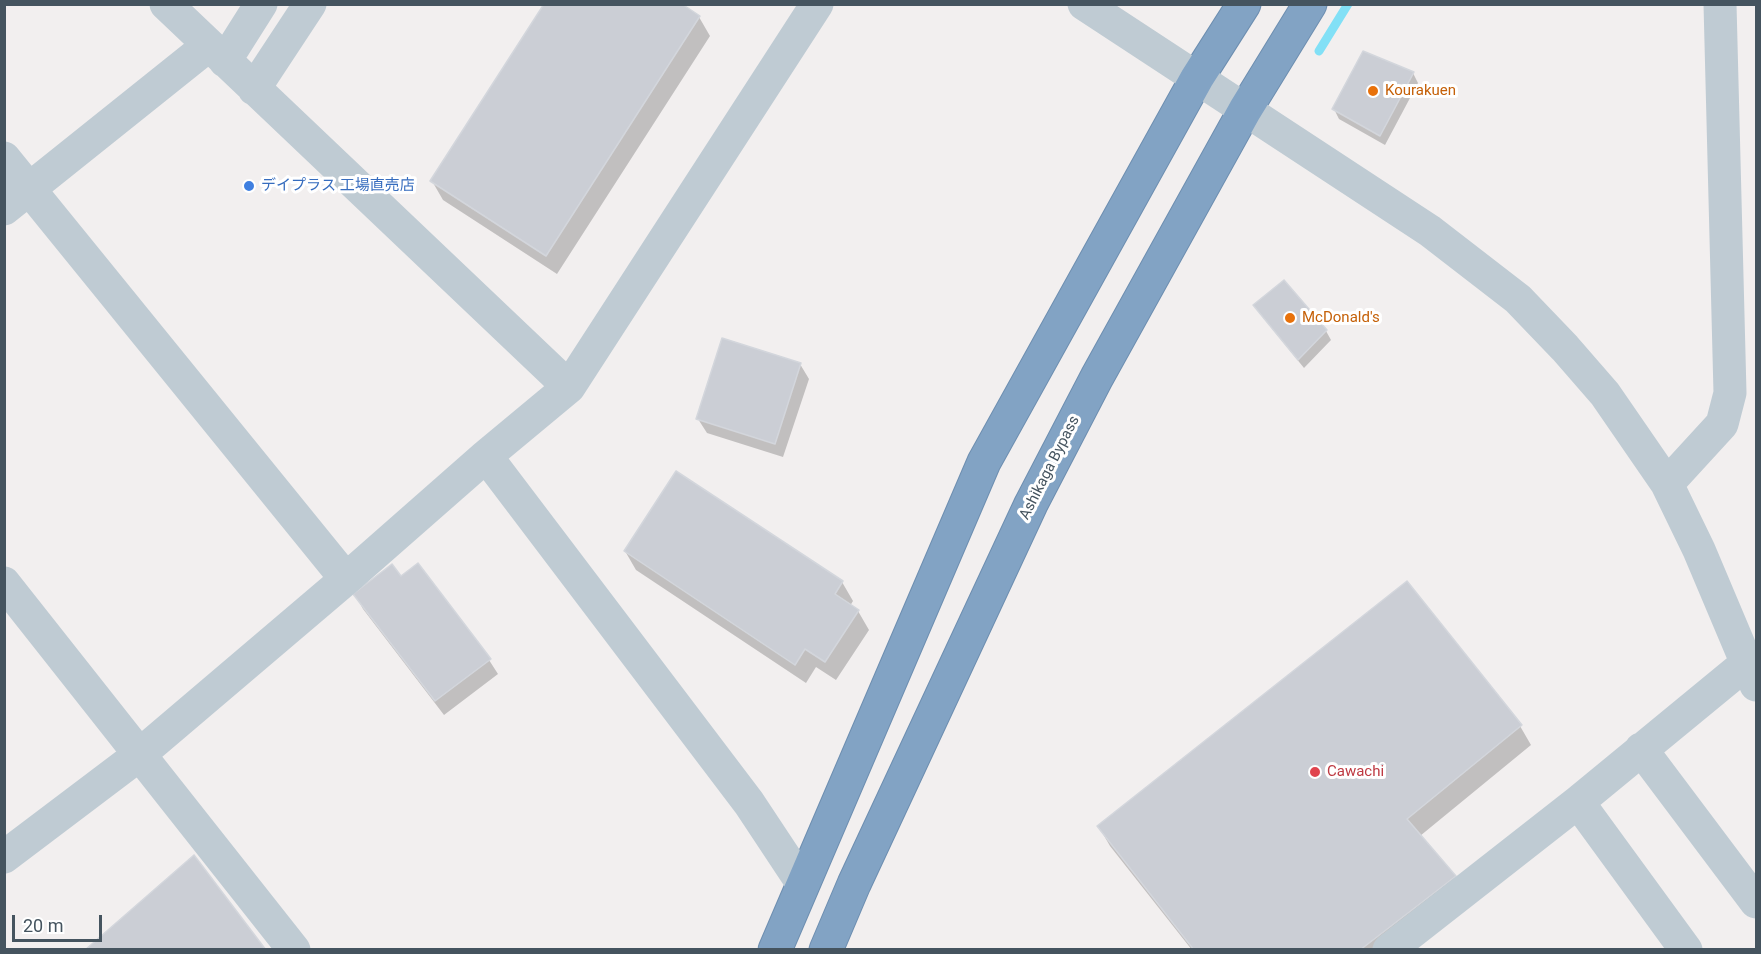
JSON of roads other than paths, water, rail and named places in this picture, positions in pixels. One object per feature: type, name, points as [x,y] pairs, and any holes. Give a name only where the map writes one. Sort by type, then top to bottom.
[{"type":"highway","points":[[775,950],[984,462],[1197,78],[1244,4]]},
{"type":"highway","name":"Ashikaga Bypass","points":[[826,950],[854,884],[1031,504],[1096,376],[1245,110],[1310,4]]},
{"type":"street","points":[[166,4],[569,387]]},
{"type":"street","points":[[17,200],[217,53],[261,4]]},
{"type":"street","points":[[255,89],[310,4]]},
{"type":"street","points":[[4,857],[139,755],[569,387],[818,4]]},
{"type":"street","points":[[1084,4],[1430,231],[1518,299],[1605,394],[1666,484],[1754,669],[1641,749],[1578,802],[1389,950]]},
{"type":"street","points":[[1666,484],[1722,424],[1730,393],[1720,4]]},
{"type":"street","points":[[4,158],[17,200],[346,579]]},
{"type":"street","points":[[486,456],[749,803],[802,883]]},
{"type":"street","points":[[4,584],[294,950]]},
{"type":"street","points":[[1641,749],[1756,902]]},
{"type":"street","points":[[1578,802],[1686,950]]},
{"type":"waterway","points":[[1319,51],[1348,4]]},
{"type":"place","name":"Kourakuen","points":[[1373,91]]},
{"type":"place","name":"デイプラス 工場直売店","points":[[249,186]]},
{"type":"place","name":"McDonald's","points":[[1290,318]]},
{"type":"place","name":"Cawachi","points":[[1315,772]]}]
